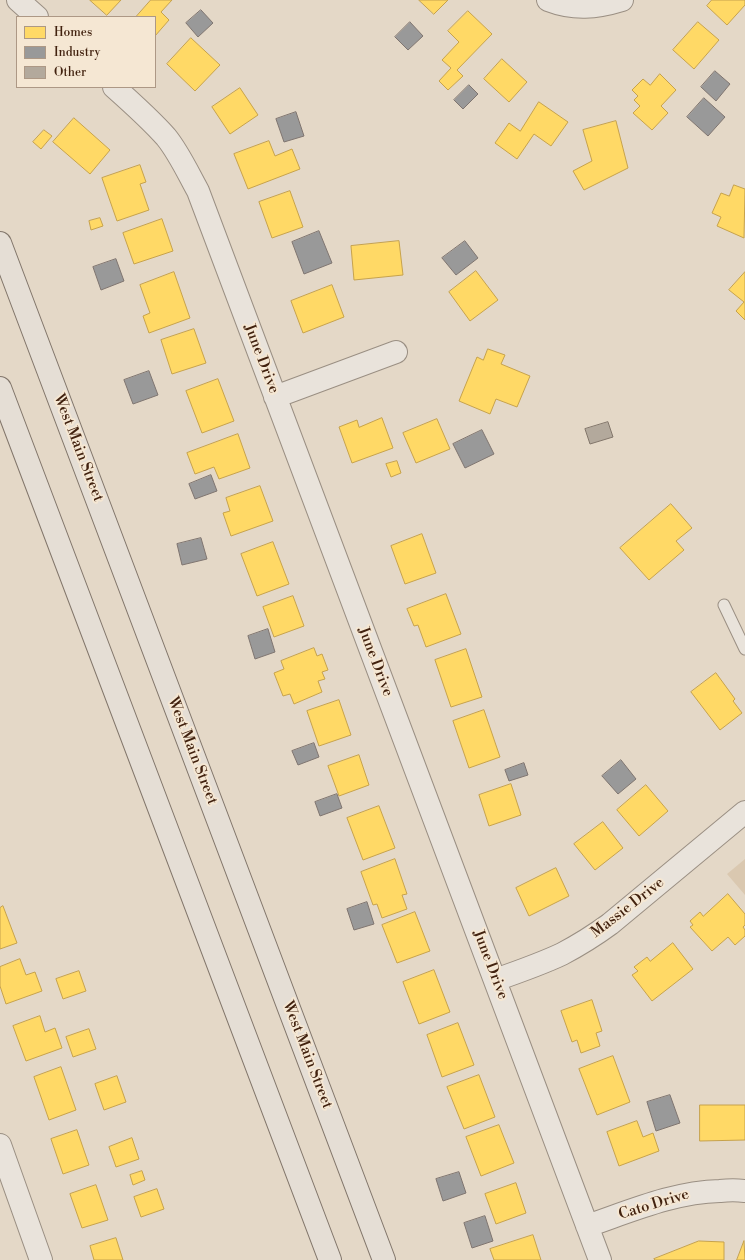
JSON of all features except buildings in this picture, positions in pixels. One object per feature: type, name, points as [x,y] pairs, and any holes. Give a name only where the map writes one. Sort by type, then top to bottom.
[{"type":"main road","name":"West Main Street","points":[[0,243],[384,1260]]},
{"type":"main road","points":[[0,388],[330,1260]]},
{"type":"street","points":[[18,0],[36,16]]},
{"type":"street","points":[[548,0],[555,3],[578,7],[598,6],[622,0]]},
{"type":"street","name":"June Drive","points":[[115,88],[167,138],[185,166],[198,191],[600,1260]]},
{"type":"street","points":[[275,397],[396,352]]},
{"type":"street","name":"Massie Drive","points":[[495,980],[541,963],[590,939],[745,812]]},
{"type":"street","points":[[0,1145],[42,1260]]},
{"type":"street","name":"Cato Drive","points":[[587,1226],[676,1196],[703,1191],[745,1191]]},
{"type":"lane","points":[[724,605],[745,649]]},
{"type":"shaded area","points":[[745,859],[745,895],[727,874]]}]
